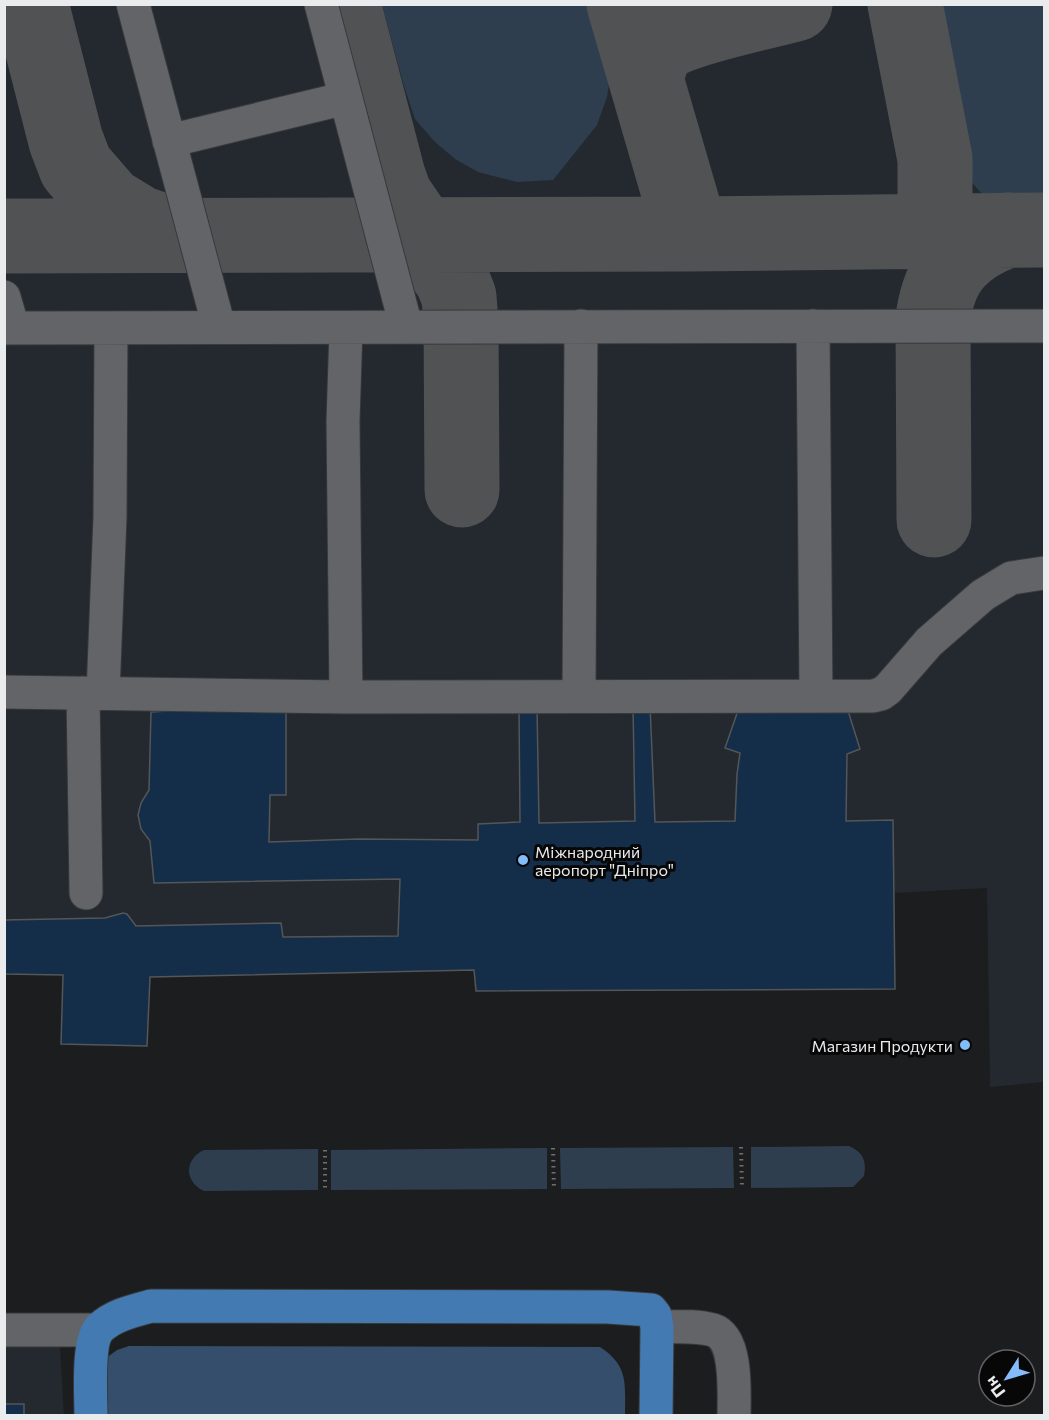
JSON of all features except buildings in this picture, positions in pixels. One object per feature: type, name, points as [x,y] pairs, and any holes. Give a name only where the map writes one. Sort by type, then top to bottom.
[{"type":"main road","points":[[91,1416],[92,1351],[98,1330],[122,1314],[151,1306],[608,1307],[651,1310],[655,1315],[657,1327],[656,1416]]},
{"type":"lane","points":[[133,4],[219,327]]},
{"type":"lane","points":[[321,4],[405,326]]},
{"type":"lane","points":[[170,141],[346,98]]},
{"type":"lane","points":[[4,297],[9,328],[1044,326]]},
{"type":"lane","points":[[579,696],[581,326]]},
{"type":"lane","points":[[813,326],[816,696]]},
{"type":"lane","points":[[86,892],[92,693],[110,517],[111,328]]},
{"type":"lane","points":[[346,328],[343,421],[346,697]]},
{"type":"lane","points":[[4,692],[346,697],[873,696],[881,694],[888,688],[929,642],[983,595],[1011,578],[1044,573]]},
{"type":"lane","points":[[657,1327],[694,1327],[715,1330],[726,1341],[732,1360],[735,1416]]},
{"type":"lane","points":[[4,1330],[98,1330]]},
{"type":"path","points":[[741,1147],[742,1188]]},
{"type":"path","points":[[553,1148],[554,1189]]},
{"type":"path","points":[[325,1150],[325,1190]]},
{"type":"shaded area","points":[[4,5],[1044,5],[1044,1082],[990,1087],[987,888],[895,893],[895,989],[476,991],[474,970],[150,977],[147,1046],[61,1044],[63,975],[5,974]]},
{"type":"shaded area","points":[[382,5],[600,5],[613,59],[607,97],[597,125],[553,180],[517,182],[478,172],[455,159],[434,141],[415,119]]},
{"type":"shaded area","points":[[911,5],[1044,5],[1044,195],[982,194],[951,158]]},
{"type":"shaded area","points":[[849,1146],[861,1154],[865,1166],[864,1176],[853,1187],[751,1188],[751,1147]]},
{"type":"shaded area","points":[[733,1147],[734,1188],[561,1189],[560,1148]]},
{"type":"shaded area","points":[[547,1148],[547,1189],[331,1190],[331,1150]]},
{"type":"shaded area","points":[[318,1149],[318,1190],[204,1191],[197,1187],[190,1176],[189,1170],[193,1159],[204,1150]]},
{"type":"shaded area","points":[[60,1346],[64,1415],[5,1415],[4,1347]]},
{"type":"shaded area","points":[[129,1346],[600,1347],[616,1361],[621,1369],[625,1385],[625,1415],[102,1416],[106,1358],[117,1350]]},
{"type":"taxiway","points":[[31,4],[66,141],[76,167],[108,204],[139,223],[175,235]]},
{"type":"taxiway","points":[[343,4],[395,196],[452,279],[459,297],[462,490]]},
{"type":"taxiway","points":[[624,4],[691,234]]},
{"type":"taxiway","points":[[646,78],[656,52],[671,39],[704,27],[795,4]]},
{"type":"taxiway","points":[[905,4],[935,159],[935,203],[940,220],[960,231]]},
{"type":"taxiway","points":[[934,520],[933,319],[936,302],[941,287],[956,262],[978,244],[1008,230]]},
{"type":"taxiway","points":[[4,236],[691,234],[1044,230]]},
{"type":"place","name":"Міжнародний аеропорт \"Дніпро\"","points":[[523,860]]},
{"type":"place","name":"Магазин Продукти","points":[[965,1045]]}]
